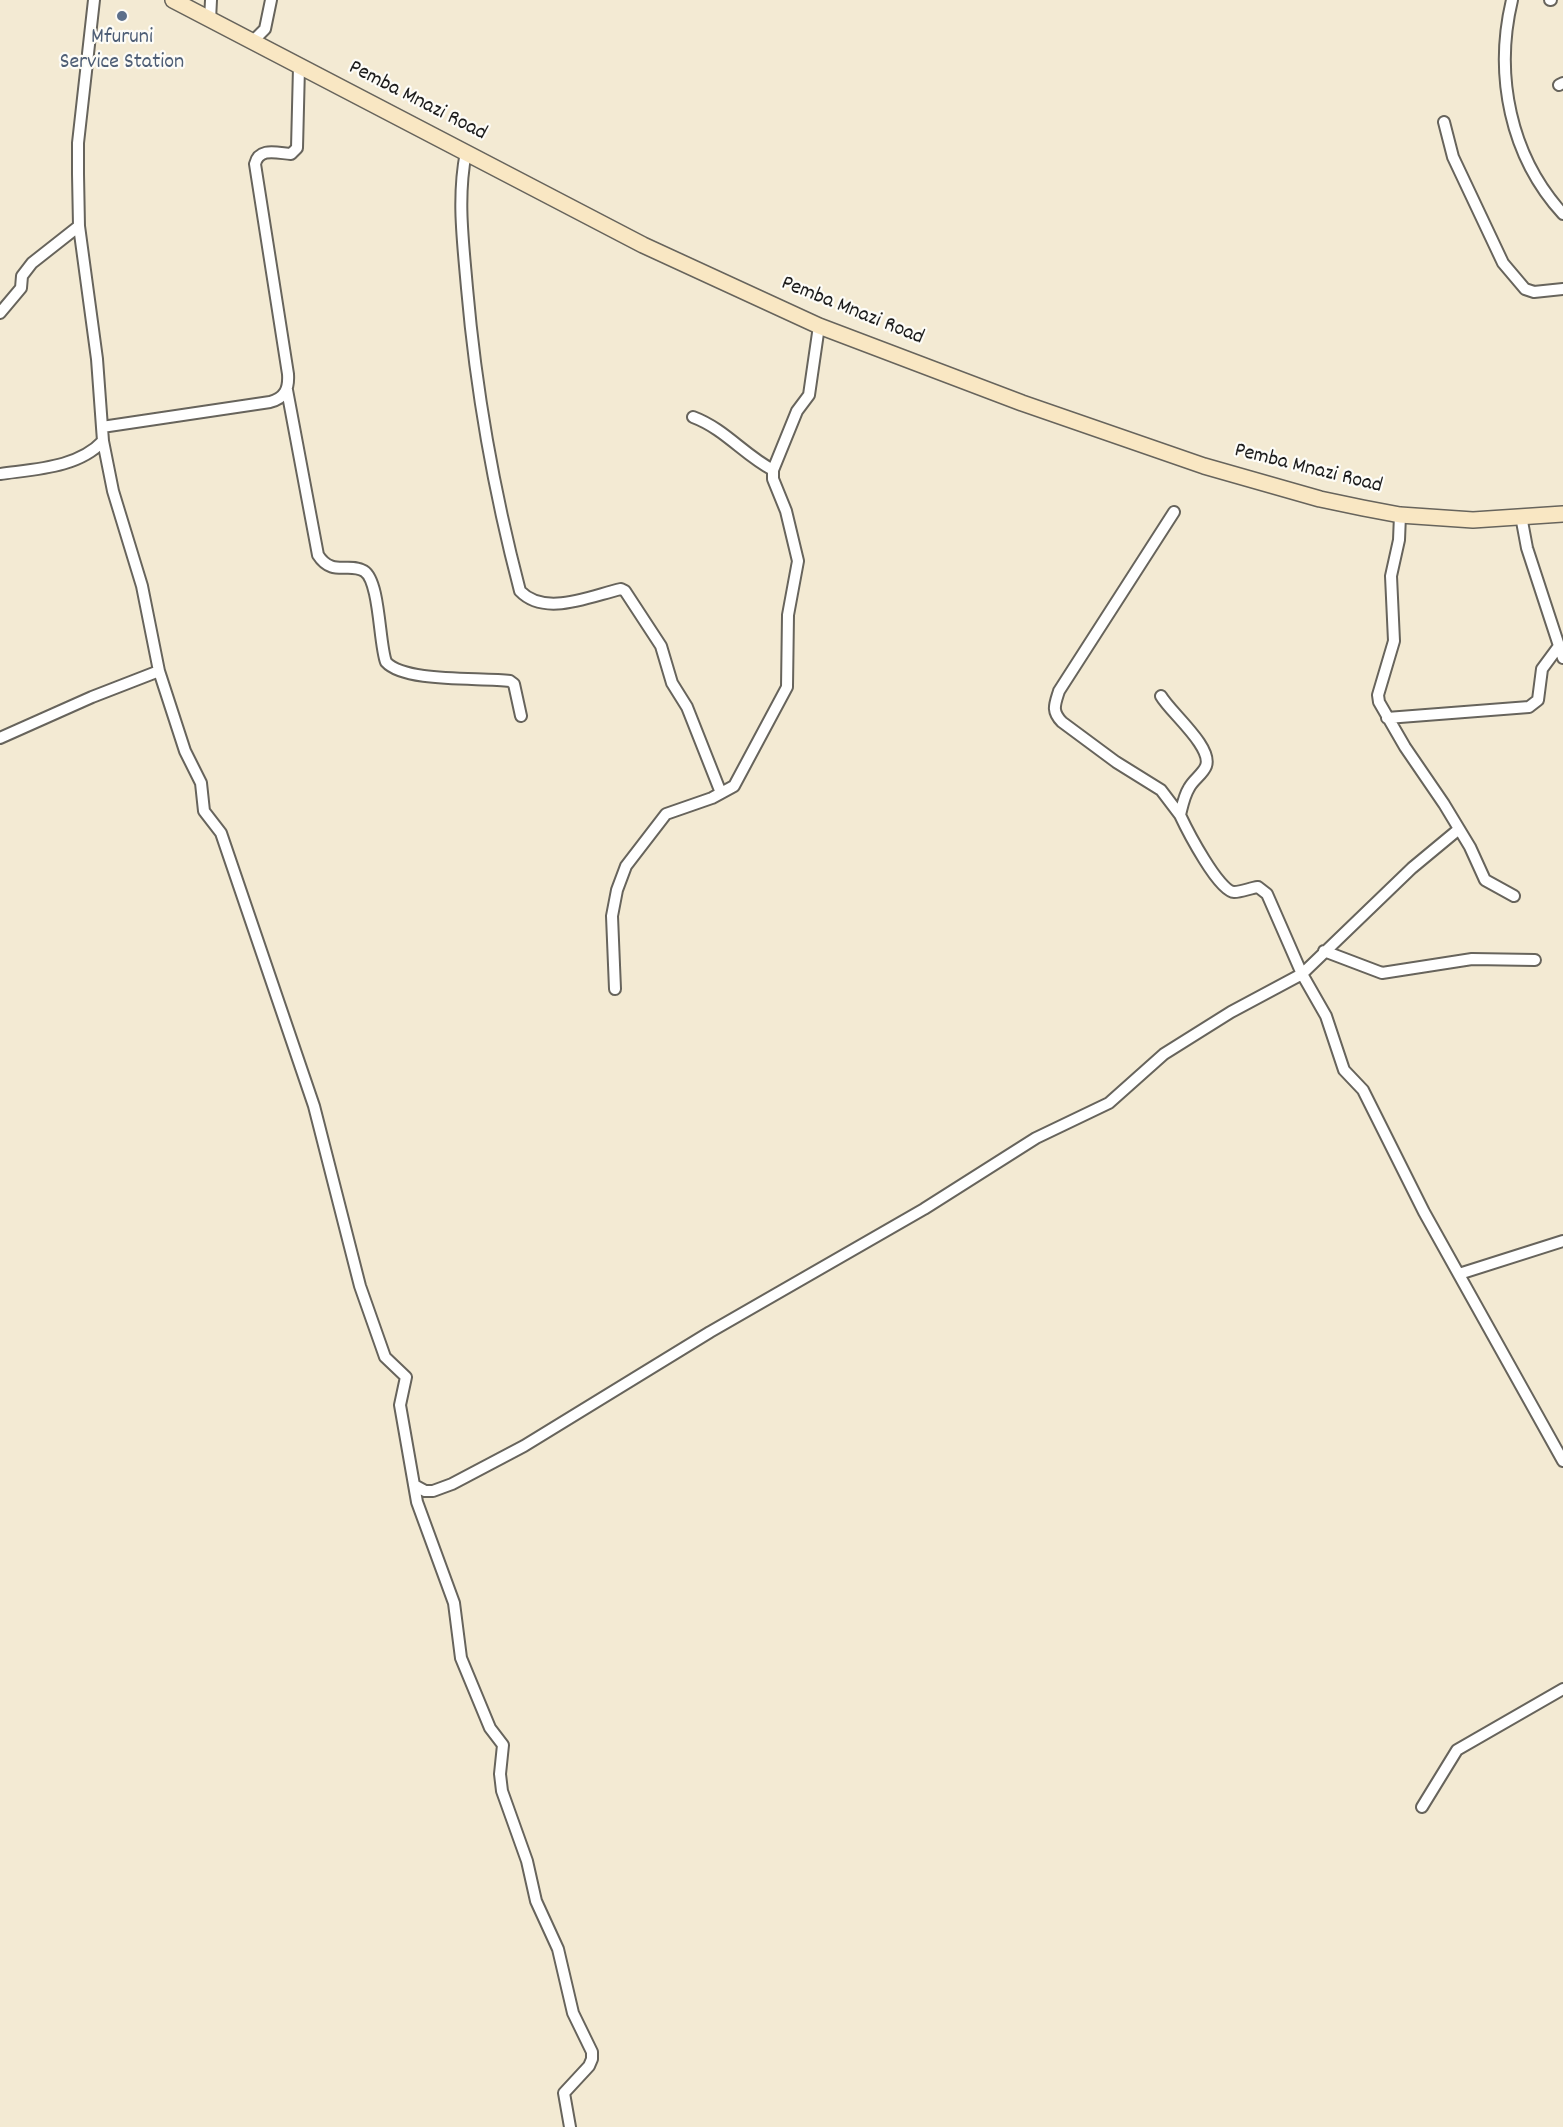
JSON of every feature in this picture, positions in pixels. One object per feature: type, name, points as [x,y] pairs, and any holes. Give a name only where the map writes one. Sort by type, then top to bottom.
[{"type":"main road","name":"Pemba Mnazi Road","points":[[173,0],[643,245],[819,326],[1022,403],[1193,463],[1320,499],[1400,515],[1473,520],[1563,514]]},
{"type":"street","points":[[94,0],[78,143],[79,226],[97,359],[103,441],[113,491],[142,586],[159,670],[185,751],[203,790],[204,811],[221,833],[236,871],[274,995],[306,1081],[342,1221],[370,1316],[385,1357],[405,1377],[400,1405],[421,1517],[455,1610],[461,1658],[490,1728],[503,1745],[500,1774],[502,1791],[527,1861],[536,1901],[558,1949],[573,2013],[592,2052],[589,2066],[564,2093],[570,2127]]},
{"type":"street","points":[[210,20],[211,0]]},
{"type":"street","points":[[252,42],[265,29],[271,0]]},
{"type":"street","points":[[1512,0],[1506,27],[1505,82],[1509,111],[1532,172],[1563,214]]},
{"type":"street","points":[[299,67],[297,148],[291,154],[264,152],[258,156],[255,164],[288,374],[287,390],[318,555],[326,565],[339,569],[362,570],[367,574],[373,590],[386,662],[391,668],[413,673],[510,681],[514,684],[521,716]]},
{"type":"street","points":[[1444,122],[1453,157],[1503,263],[1525,289],[1534,291],[1563,289]]},
{"type":"street","points":[[466,152],[460,181],[460,217],[472,344],[499,504],[520,591],[527,598],[540,603],[554,604],[621,589],[625,591],[658,641],[667,660],[672,683],[687,707],[721,793]]},
{"type":"street","points":[[0,313],[21,288],[22,276],[32,263],[79,226]]},
{"type":"street","points":[[615,989],[612,916],[617,890],[626,866],[666,814],[734,786],[784,696],[788,679],[788,615],[798,561],[786,511],[773,478],[773,470],[797,411],[809,395],[819,326]]},
{"type":"street","points":[[102,427],[270,402],[281,398],[287,390]]},
{"type":"street","points":[[693,417],[716,427],[756,462],[773,470]]},
{"type":"street","points":[[0,474],[72,462],[91,453],[103,441]]},
{"type":"street","points":[[1174,512],[1059,691],[1054,708],[1055,715],[1116,762],[1165,794],[1223,886],[1234,892],[1258,887],[1267,894],[1302,974],[1326,1016],[1344,1070],[1363,1090],[1459,1274],[1563,1461]]},
{"type":"street","points":[[1400,515],[1399,540],[1391,576],[1394,641],[1378,695],[1379,702],[1459,829],[1485,880],[1514,896]]},
{"type":"street","points":[[1521,516],[1527,548],[1563,658]]},
{"type":"street","points":[[1387,717],[1528,707],[1538,700],[1542,669],[1559,646]]},
{"type":"street","points":[[0,738],[159,670]]},
{"type":"street","points":[[1161,696],[1201,745],[1207,761],[1206,767],[1189,788],[1180,815]]},
{"type":"street","points":[[414,1485],[425,1491],[442,1489],[524,1446],[710,1332],[924,1209],[1036,1138],[1109,1103],[1164,1054],[1231,1012],[1302,974],[1412,868],[1459,829]]},
{"type":"street","points":[[1324,951],[1382,973],[1472,959],[1535,960]]},
{"type":"street","points":[[1459,1274],[1563,1241]]},
{"type":"street","points":[[1422,1807],[1457,1750],[1563,1689]]},
{"type":"place","name":"Mfuruni Service Station","points":[[122,16]]}]
